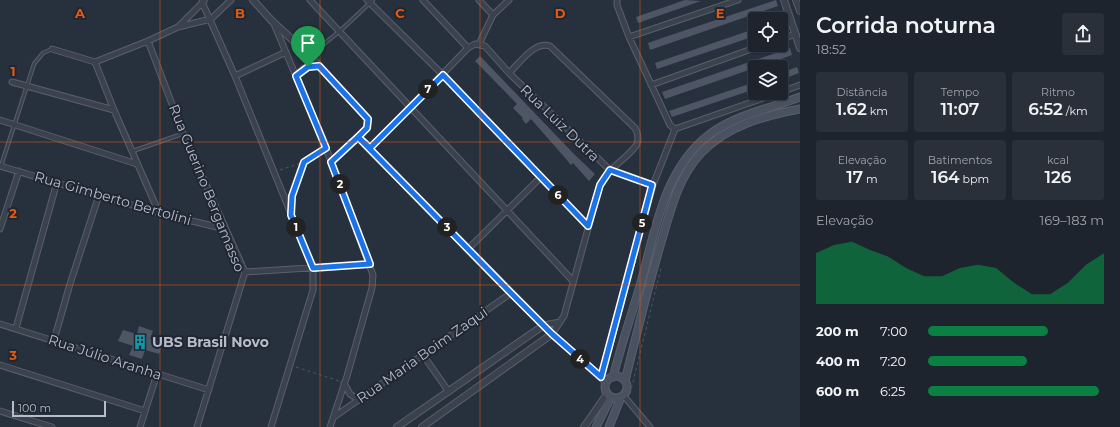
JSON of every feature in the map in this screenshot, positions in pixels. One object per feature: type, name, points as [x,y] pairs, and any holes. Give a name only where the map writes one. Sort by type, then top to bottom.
[{"type":"main road","points":[[613,376],[662,207],[676,174],[697,146],[716,131],[742,116],[800,97]]},
{"type":"main road","points":[[609,427],[622,396],[626,391],[625,381],[650,280],[676,193],[687,171],[702,152],[719,138],[737,127],[764,116],[800,109]]},
{"type":"main road","points":[[622,396],[609,395],[605,390],[604,380],[613,376],[618,376],[625,381]]},
{"type":"main road","points":[[596,427],[609,395]]},
{"type":"street","points":[[52,49],[95,62],[148,41],[178,27],[211,19],[231,0]]},
{"type":"street","points":[[253,0],[272,21],[310,56],[368,119],[367,128],[331,162]]},
{"type":"street","points":[[310,0],[506,211],[574,281]]},
{"type":"street","points":[[423,0],[468,48]]},
{"type":"street","points":[[479,0],[493,15]]},
{"type":"street","points":[[370,148],[471,45],[479,44],[493,15],[509,0]]},
{"type":"street","points":[[617,0],[617,5],[629,37],[650,85],[670,125],[675,129]]},
{"type":"street","points":[[629,37],[738,0]]},
{"type":"street","points":[[784,0],[800,48]]},
{"type":"street","points":[[796,0],[800,11]]},
{"type":"street","points":[[178,27],[203,1],[236,76],[313,268],[313,290],[271,427]]},
{"type":"street","points":[[370,1],[588,226]]},
{"type":"street","points":[[272,21],[326,148],[373,275],[372,288],[330,427]]},
{"type":"street","points":[[788,37],[796,34]]},
{"type":"street","name":"Rua Guerino Bergamasso","points":[[148,41],[183,133],[245,272],[197,427]]},
{"type":"street","name":"Rua Luiz Dutra","points":[[479,44],[485,46],[509,73],[610,170],[652,185]]},
{"type":"street","points":[[422,427],[552,334],[564,316],[600,185],[610,170],[634,148],[638,137],[635,128],[554,49],[543,45],[534,48],[509,73]]},
{"type":"street","points":[[650,85],[748,50]]},
{"type":"street","points":[[236,76],[286,52]]},
{"type":"street","points":[[95,62],[114,110],[159,213]]},
{"type":"street","points":[[296,76],[304,68],[319,66]]},
{"type":"street","points":[[12,82],[114,110]]},
{"type":"street","points":[[788,89],[800,85]]},
{"type":"street","points":[[358,137],[552,334],[604,380],[652,185],[675,129],[758,100]]},
{"type":"street","points":[[0,120],[137,164]]},
{"type":"street","name":"Rua Gimberto Bertolini","points":[[1,166],[159,213],[225,229]]},
{"type":"street","points":[[0,229],[19,171]]},
{"type":"street","points":[[468,249],[541,177]]},
{"type":"street","points":[[16,328],[57,182]]},
{"type":"street","points":[[54,340],[70,284],[99,195]]},
{"type":"street","points":[[245,272],[370,264]]},
{"type":"street","name":"Rua Maria Boim Zaqui","points":[[334,417],[511,293]]},
{"type":"street","points":[[401,426],[544,325],[560,322]]},
{"type":"street","name":"Rua Júlio Aranha","points":[[0,326],[16,328],[209,390]]},
{"type":"street","points":[[423,355],[449,392]]},
{"type":"street","points":[[0,365],[145,411]]},
{"type":"street","points":[[140,427],[157,374]]},
{"type":"street","points":[[344,383],[350,394],[359,400]]},
{"type":"street","points":[[584,427],[609,395]]},
{"type":"street","points":[[622,396],[650,427]]},
{"type":"street","points":[[0,411],[52,427]]},
{"type":"lane","points":[[310,56],[340,31],[370,1]]},
{"type":"lane","points":[[1,166],[38,58],[46,50],[52,49]]},
{"type":"lane","points":[[132,152],[183,133]]},
{"type":"path","points":[[274,172],[304,162],[326,148]]},
{"type":"path","points":[[291,202],[293,190],[304,162]]},
{"type":"path","points":[[628,401],[662,264]]},
{"type":"path","points":[[290,365],[344,383]]},
{"type":"building","points":[[685,0],[701,1],[638,23],[636,17]]},
{"type":"building","points":[[776,0],[778,6],[761,12],[748,12],[748,16],[650,50],[648,43]]},
{"type":"building","points":[[748,31],[748,38],[657,69],[655,63]]},
{"type":"building","points":[[790,48],[792,55],[778,60],[755,60],[778,52],[788,52],[788,49]]},
{"type":"building","points":[[480,56],[595,174],[589,181],[573,163],[571,165],[531,119],[526,124],[522,119],[523,118],[513,108],[517,104],[475,61]]},
{"type":"building","points":[[748,62],[748,70],[665,99],[662,92]]},
{"type":"building","points":[[797,67],[799,73],[788,77],[788,70]]},
{"type":"building","points":[[748,84],[748,91],[672,117],[669,111]]},
{"type":"building","name":"UBS Brasil Novo","points":[[139,326],[153,331],[150,339],[163,343],[159,354],[145,350],[142,359],[129,355],[133,346],[118,341],[123,330],[137,334]]},
{"type":"place","name":"UBS Brasil Novo","points":[[140,342]]},
{"type":"route","points":[[308,67],[304,68],[296,76],[326,148],[304,162],[292,196],[291,215],[313,268],[370,264],[331,162],[358,137],[552,334],[601,377],[652,185],[610,170],[600,185],[588,226],[443,75],[370,148],[358,137],[367,128],[368,119],[319,66],[308,67]]}]
